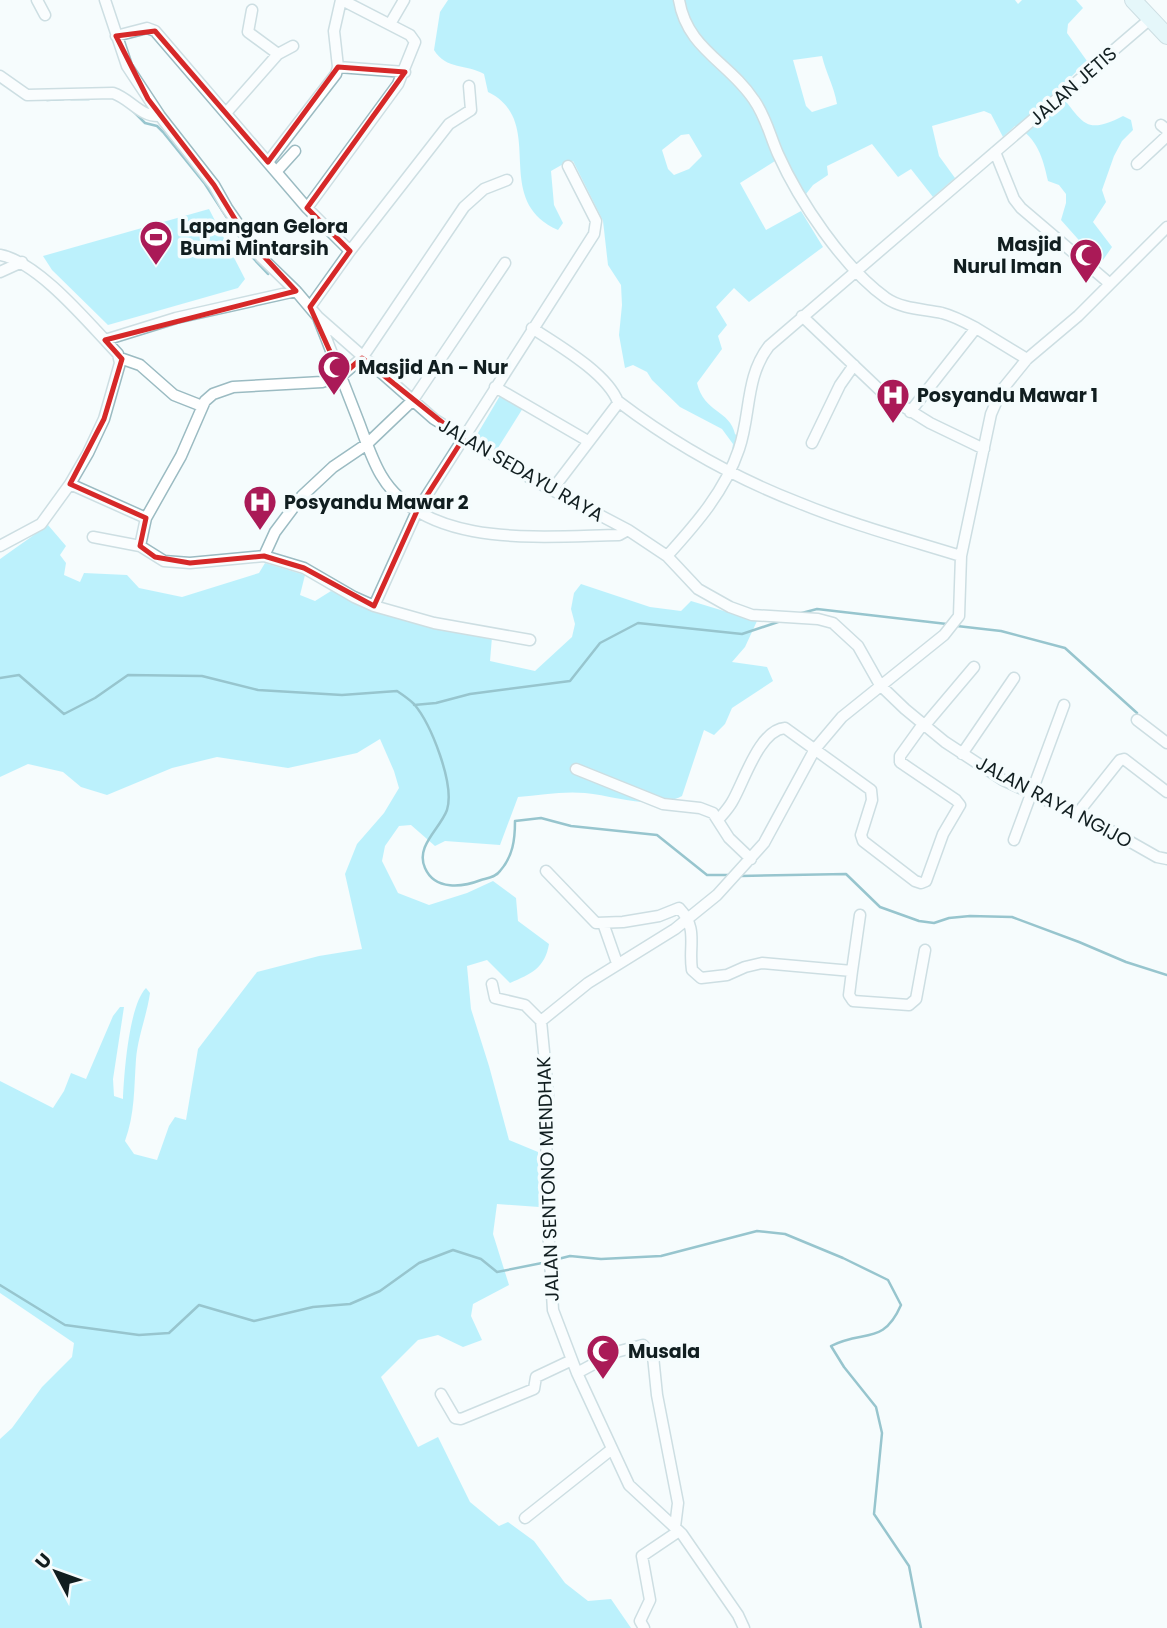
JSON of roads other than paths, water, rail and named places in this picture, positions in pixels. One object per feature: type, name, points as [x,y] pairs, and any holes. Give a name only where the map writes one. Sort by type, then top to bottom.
[{"type":"main road","points":[[1133,0],[1167,36]]},
{"type":"street","points":[[37,0],[45,15]]},
{"type":"street","name":"JALAN SEDAYU RAYA","points":[[105,0],[127,66],[160,116],[214,185],[261,257],[318,317],[362,358],[434,419],[463,439],[628,530],[667,556],[698,589],[730,607],[752,615],[804,618],[833,623],[858,646],[880,685]]},
{"type":"street","points":[[268,162],[336,74],[338,67],[334,31],[342,0],[410,36],[415,42],[405,72],[307,208]]},
{"type":"street","points":[[390,24],[404,0]]},
{"type":"street","points":[[679,0],[683,20],[694,37],[756,102],[797,191],[855,271],[887,299],[907,307],[954,317],[1027,359]]},
{"type":"street","points":[[252,10],[248,32],[278,54]]},
{"type":"street","name":"JALAN JETIS","points":[[667,556],[702,517],[730,472],[740,446],[753,374],[769,346],[1150,19]]},
{"type":"street","points":[[116,36],[147,28],[155,31],[307,208],[350,251]]},
{"type":"street","points":[[226,113],[278,54],[293,46]]},
{"type":"street","points":[[338,67],[405,72]]},
{"type":"street","points":[[0,76],[27,95],[113,93],[125,98],[145,114],[160,116]]},
{"type":"street","points":[[310,307],[449,124],[471,110],[469,86]]},
{"type":"street","points":[[1137,164],[1165,130]]},
{"type":"street","points":[[276,172],[295,151]]},
{"type":"street","points":[[995,152],[1014,199],[1021,208],[1109,284]]},
{"type":"street","points":[[374,606],[417,511],[597,227],[568,166]]},
{"type":"street","points":[[140,546],[146,518],[181,456],[208,398],[224,389],[322,382],[341,376],[362,358],[464,207],[484,189],[507,180]]},
{"type":"street","points":[[492,984],[495,998],[525,1005],[541,1021],[588,983],[688,919],[742,870],[764,844],[815,749],[842,717],[920,653],[935,644],[959,616],[961,556],[991,414],[1002,391],[1027,359],[1077,316],[1167,227]]},
{"type":"street","points":[[0,255],[22,262],[54,289],[120,358],[140,365],[174,395],[202,406]]},
{"type":"street","points":[[0,272],[22,262]]},
{"type":"street","points":[[264,556],[275,532],[302,496],[333,467],[368,444],[413,400],[505,263]]},
{"type":"street","points":[[104,340],[176,318],[296,291]]},
{"type":"street","points":[[802,316],[885,395],[910,412],[984,449]]},
{"type":"street","points":[[318,317],[385,481],[402,500],[417,511],[436,522],[486,532],[554,537],[620,535],[628,530]]},
{"type":"street","points":[[532,328],[592,371],[613,392],[618,402],[673,440],[730,472],[797,502],[961,556]]},
{"type":"street","points":[[910,412],[976,328]]},
{"type":"street","points":[[0,546],[41,524],[69,484],[104,419],[120,358]]},
{"type":"street","points":[[812,443],[840,385],[854,365]]},
{"type":"street","points":[[495,387],[588,441]]},
{"type":"street","points":[[552,490],[618,402]]},
{"type":"street","points":[[69,484],[146,518]]},
{"type":"street","points":[[93,537],[140,546],[164,561],[190,563],[264,556],[304,568],[374,606],[434,623],[530,640]]},
{"type":"street","points":[[718,820],[731,804],[758,750],[776,730],[785,728],[871,790],[872,800],[861,835],[863,841],[921,883],[929,876],[943,834],[960,805],[900,762],[900,755],[974,667]]},
{"type":"street","points":[[962,754],[1014,678]]},
{"type":"street","name":"JALAN RAYA NGIJO","points":[[880,685],[924,724],[984,769],[1157,857],[1167,859]]},
{"type":"street","points":[[1014,840],[1064,705]]},
{"type":"street","points":[[1137,720],[1167,743]]},
{"type":"street","points":[[1077,814],[1112,769],[1124,759],[1167,792]]},
{"type":"street","points":[[576,769],[663,804],[700,808],[713,813],[729,838],[751,859]]},
{"type":"street","points":[[546,870],[596,923],[659,916],[677,908],[688,919],[693,940],[692,970],[701,978],[727,975],[761,963],[852,971]]},
{"type":"street","points":[[860,915],[849,995],[853,1000],[912,1004],[916,999],[925,950]]},
{"type":"street","points":[[603,923],[617,963]]},
{"type":"street","name":"JALAN SENTONO MENDHAK","points":[[541,1021],[548,1093],[546,1140],[553,1310],[577,1373],[629,1485],[677,1529],[738,1615],[744,1628]]},
{"type":"street","points":[[577,1373],[616,1352],[643,1345],[653,1356],[657,1395],[678,1503],[677,1529],[642,1556],[650,1600],[640,1621],[644,1628]]},
{"type":"street","points":[[441,1394],[455,1418],[461,1419],[534,1389],[537,1377],[572,1360]]},
{"type":"street","points":[[525,1518],[612,1449]]},
{"type":"waterway","points":[[47,100],[64,99]]},
{"type":"waterway","points":[[71,99],[89,99]]},
{"type":"waterway","points":[[133,111],[145,123],[157,126],[163,132],[205,184],[253,258],[268,274]]},
{"type":"waterway","points":[[798,614],[817,609],[947,624]]},
{"type":"waterway","points":[[414,705],[436,703],[470,694],[570,681],[600,643],[638,623],[742,634],[778,622]]},
{"type":"waterway","points":[[957,626],[1001,631],[1065,648],[1137,713]]},
{"type":"waterway","points":[[0,678],[19,675],[64,714],[95,698],[128,675],[202,676],[258,690],[342,695],[397,691],[421,713],[445,770],[449,799],[447,810],[423,852],[425,868],[435,881],[458,885],[496,875],[510,854],[515,821],[541,818],[571,826],[657,835],[707,875],[730,875]]},
{"type":"waterway","points":[[740,876],[846,874],[880,907],[919,921],[934,923],[970,916],[1012,917],[1126,962],[1167,975]]},
{"type":"waterway","points":[[554,1260],[570,1256],[601,1259],[661,1256],[757,1231],[785,1234],[888,1280],[901,1305],[894,1318],[880,1332],[831,1346],[876,1407],[882,1433],[874,1514],[909,1566],[921,1628]]},
{"type":"waterway","points":[[0,1285],[65,1325],[139,1335],[169,1333],[199,1305],[254,1321],[313,1307],[350,1304],[380,1291],[419,1263],[453,1250],[481,1259],[497,1272],[547,1262]]},
{"type":"place","name":"Lapangan Gelora Bumi Mintarsih","points":[[156,267]]},
{"type":"place","name":"Masjid Nurul Iman","points":[[1086,285]]},
{"type":"place","name":"Masjid An - Nur","points":[[334,397]]},
{"type":"place","name":"Posyandu Mawar 1","points":[[893,425]]},
{"type":"place","name":"Posyandu Mawar 2","points":[[260,532]]},
{"type":"place","name":"Musala","points":[[603,1381]]}]
